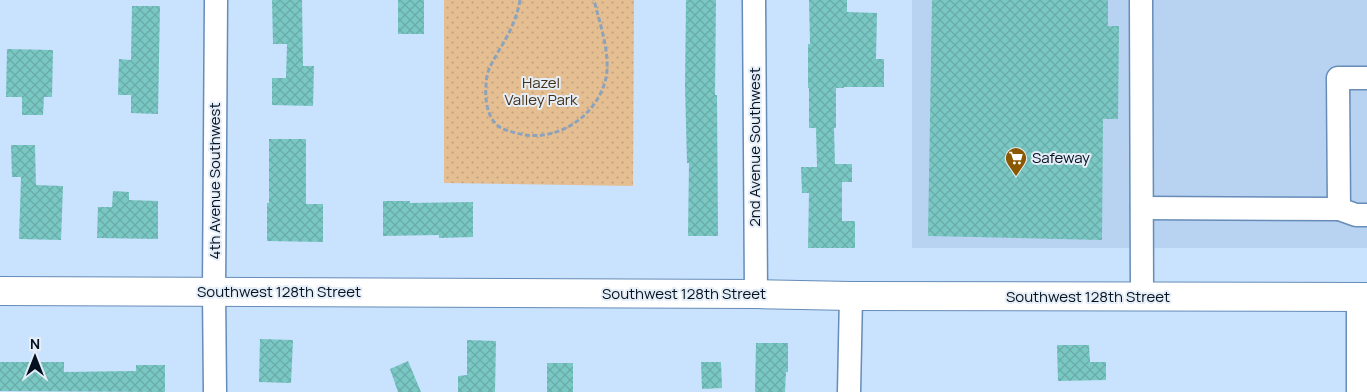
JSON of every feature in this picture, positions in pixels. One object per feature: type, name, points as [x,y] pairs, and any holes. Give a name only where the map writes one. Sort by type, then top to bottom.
[{"type":"main road","name":"Southwest 128th Street","points":[[0,291],[1362,297]]},
{"type":"street","name":"4th Avenue Southwest","points":[[215,392],[216,0]]},
{"type":"street","name":"2nd Avenue Southwest","points":[[754,0],[756,294]]},
{"type":"street","points":[[1141,0],[1142,297]]},
{"type":"street","points":[[1339,209],[1338,78],[1367,78]]},
{"type":"street","points":[[1142,208],[1339,209],[1356,215],[1367,215]]},
{"type":"street","points":[[849,392],[851,296]]},
{"type":"street","points":[[1358,392],[1362,297]]},
{"type":"path","points":[[520,0],[515,20],[488,70],[486,87],[487,109],[495,123],[504,129],[535,136],[557,132],[572,125],[587,114],[598,99],[605,81],[607,61],[594,0]]},
{"type":"shaded area","points":[[912,0],[1367,0],[1367,248],[912,248]]},
{"type":"green space","name":"Hazel Valley Park","points":[[444,0],[634,0],[633,186],[444,183]]},
{"type":"building","points":[[272,0],[302,0],[303,66],[314,66],[313,106],[272,105],[272,78],[286,78],[287,44],[273,44]]},
{"type":"building","points":[[398,0],[424,0],[424,34],[398,34]]},
{"type":"building","points":[[686,0],[716,0],[715,95],[717,95],[718,236],[688,236],[689,163],[687,163],[685,87]]},
{"type":"building","points":[[809,0],[847,0],[847,12],[877,13],[876,59],[884,59],[884,87],[836,88],[835,164],[852,164],[852,182],[842,182],[842,221],[855,221],[855,248],[808,248],[809,193],[802,193],[801,167],[817,167],[816,128],[809,128]]},
{"type":"building","name":"Safeway","points":[[932,0],[1108,0],[1108,26],[1119,26],[1118,119],[1103,119],[1102,240],[928,236]]},
{"type":"building","points":[[132,6],[160,6],[158,114],[131,113],[131,95],[118,95],[119,59],[131,60]]},
{"type":"building","points":[[7,49],[53,50],[52,97],[44,97],[43,115],[22,115],[22,97],[6,97]]},
{"type":"building","points":[[269,139],[306,139],[306,204],[323,204],[323,242],[267,241]]},
{"type":"building","points":[[11,145],[35,145],[36,185],[63,186],[61,240],[19,239],[21,177],[12,177]]},
{"type":"building","points":[[113,191],[129,192],[129,200],[158,201],[158,239],[97,238],[98,207],[112,207]]},
{"type":"building","points":[[383,201],[410,201],[410,203],[473,202],[473,237],[439,238],[439,235],[383,236]]},
{"type":"building","points":[[260,339],[293,340],[291,383],[259,382]]},
{"type":"building","points":[[467,340],[496,341],[495,392],[458,392],[458,376],[467,375]]},
{"type":"building","points":[[756,343],[788,343],[788,372],[786,372],[785,392],[755,392]]},
{"type":"building","points":[[1057,345],[1089,345],[1090,362],[1106,362],[1106,380],[1058,381]]},
{"type":"building","points":[[408,361],[421,392],[398,392],[390,369]]},
{"type":"building","points":[[0,362],[64,362],[64,372],[136,371],[136,365],[165,365],[165,392],[0,391]]},
{"type":"building","points":[[701,362],[721,362],[722,388],[702,389]]},
{"type":"building","points":[[547,363],[573,363],[573,392],[547,392]]},
{"type":"place","name":"Safeway","points":[[1016,177]]}]
